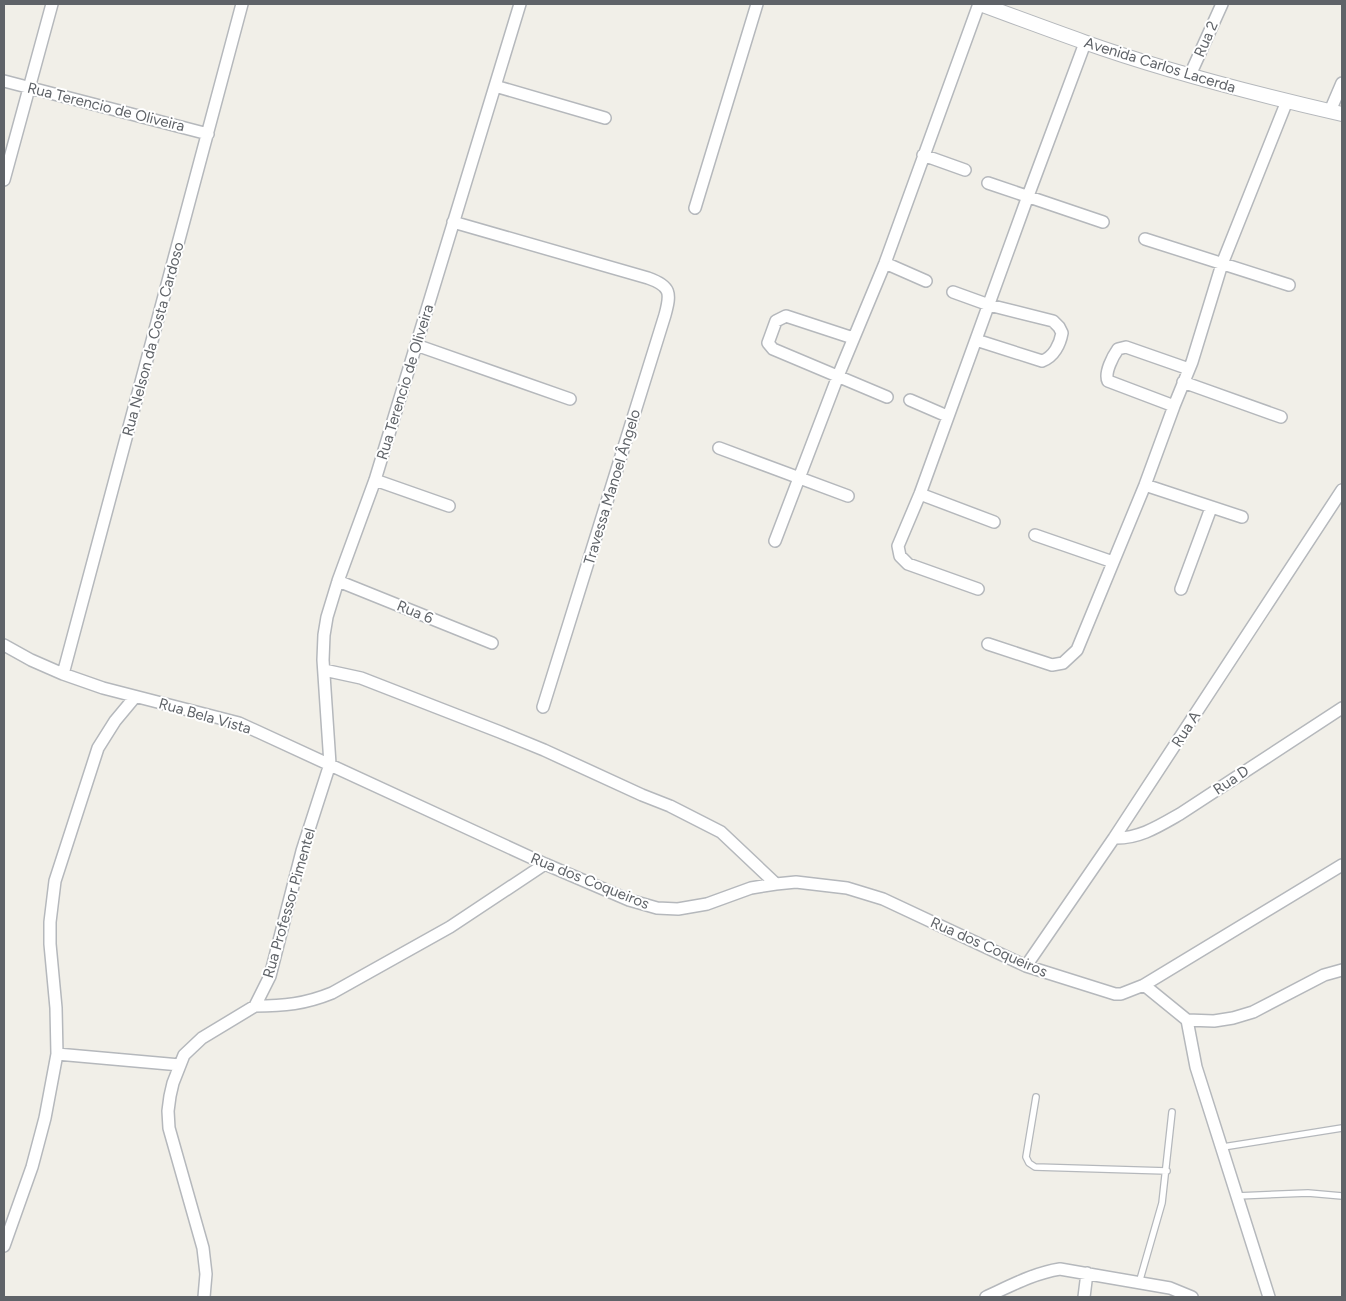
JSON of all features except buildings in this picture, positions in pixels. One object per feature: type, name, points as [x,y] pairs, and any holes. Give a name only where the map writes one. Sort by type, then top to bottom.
[{"type":"street","points":[[4,180],[52,4]]},
{"type":"street","name":"Rua Nelson da Costa Cardoso","points":[[63,674],[242,4]]},
{"type":"street","name":"Rua Terencio de Oliveira","points":[[330,764],[324,670],[324,635],[327,618],[338,581],[375,480],[520,4]]},
{"type":"street","points":[[695,208],[757,4]]},
{"type":"street","points":[[775,541],[853,338],[885,263],[979,4]]},
{"type":"street","name":"Avenida Carlos Lacerda","points":[[979,4],[1085,42],[1190,75],[1336,112]]},
{"type":"street","name":"Rua 2","points":[[1190,75],[1222,4]]},
{"type":"street","points":[[978,589],[908,564],[901,558],[898,546],[920,494],[1085,42]]},
{"type":"street","name":"Rua Terencio de Oliveira","points":[[4,81],[208,134]]},
{"type":"street","points":[[1336,112],[1342,83]]},
{"type":"street","points":[[495,86],[605,118]]},
{"type":"street","points":[[988,644],[1052,666],[1063,663],[1077,650],[1145,485],[1189,369],[1222,264],[1287,101]]},
{"type":"street","points":[[923,155],[965,170]]},
{"type":"street","points":[[988,183],[1103,222]]},
{"type":"street","name":"Travessa Manoel Ângelo","points":[[453,222],[583,261],[648,278],[662,284],[670,298],[543,707]]},
{"type":"street","points":[[1145,240],[1288,285]]},
{"type":"street","points":[[885,263],[926,281]]},
{"type":"street","points":[[953,292],[989,305],[1053,321],[1059,327],[1062,337],[1055,351],[1049,358],[1042,361],[976,340]]},
{"type":"street","points":[[853,338],[786,316],[776,321],[768,340],[769,345],[773,349],[888,397]]},
{"type":"street","points":[[416,345],[570,399]]},
{"type":"street","points":[[1174,406],[1108,381],[1107,375],[1115,354],[1118,349],[1126,347],[1189,369]]},
{"type":"street","points":[[1183,382],[1281,417]]},
{"type":"street","points":[[910,400],[947,416]]},
{"type":"street","points":[[719,448],[848,496]]},
{"type":"street","points":[[375,480],[449,506]]},
{"type":"street","points":[[1145,485],[1242,517]]},
{"type":"street","name":"Rua A","points":[[1026,966],[1114,838],[1342,490]]},
{"type":"street","points":[[920,494],[994,522]]},
{"type":"street","points":[[1181,589],[1211,508]]},
{"type":"street","points":[[1035,535],[1113,562]]},
{"type":"street","name":"Rua 6","points":[[338,581],[492,643]]},
{"type":"street","name":"Rua Bela Vista","points":[[4,645],[31,660],[63,674],[103,688],[239,723],[330,764]]},
{"type":"street","points":[[324,670],[361,678],[500,732],[670,806],[721,832],[776,884]]},
{"type":"street","points":[[4,1246],[32,1167],[45,1118],[57,1054],[56,1008],[50,944],[55,881],[98,748],[114,720],[135,697]]},
{"type":"street","name":"Rua D","points":[[1114,838],[1127,838],[1156,828],[1342,708]]},
{"type":"street","name":"Rua dos Coqueiros","points":[[330,764],[546,864],[629,900],[657,908],[678,909],[707,904],[751,888],[776,884],[796,882],[818,883],[847,888],[883,899],[1026,966],[1115,994],[1122,994],[1144,985],[1342,865]]},
{"type":"street","name":"Rua Professor Pimentel","points":[[255,1006],[270,976],[302,851],[330,764]]},
{"type":"street","points":[[204,1297],[206,1274],[203,1248],[169,1128],[168,1111],[170,1096],[184,1055],[202,1038],[255,1006],[288,1006],[314,1000],[339,989],[450,927],[546,864]]},
{"type":"street","points":[[1144,985],[1187,1020],[1214,1021],[1253,1012],[1324,975],[1342,970]]},
{"type":"street","points":[[1187,1020],[1196,1067],[1269,1297]]},
{"type":"street","points":[[57,1054],[180,1066]]},
{"type":"street","points":[[986,1297],[1025,1279],[1050,1271],[1068,1270],[1170,1288],[1192,1297]]},
{"type":"street","points":[[1084,1297],[1087,1273]]},
{"type":"lane","points":[[1036,1097],[1026,1157],[1029,1163],[1035,1167],[1166,1171]]},
{"type":"lane","points":[[1139,1283],[1162,1203],[1172,1112]]},
{"type":"lane","points":[[1223,1148],[1342,1128]]},
{"type":"lane","points":[[1236,1196],[1308,1193],[1342,1196]]}]
